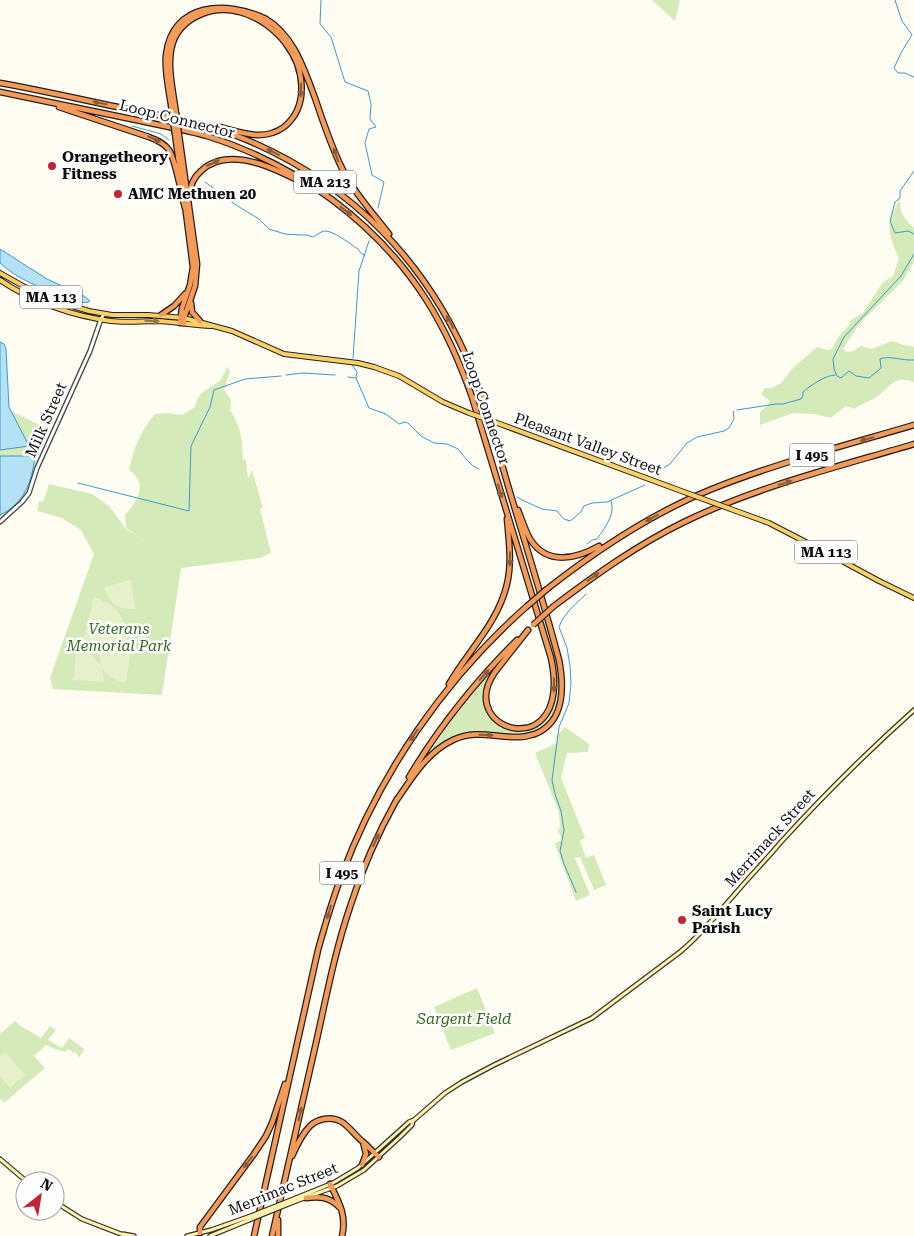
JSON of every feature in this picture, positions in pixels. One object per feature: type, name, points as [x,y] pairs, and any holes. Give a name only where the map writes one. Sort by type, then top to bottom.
[{"type":"highway","points":[[182,320],[182,308],[192,272],[192,261],[174,112],[165,57],[170,38],[178,24],[197,11],[210,6],[219,5],[239,8],[265,19],[287,38],[301,61],[338,162],[350,183],[403,253]]},
{"type":"highway","points":[[174,112],[169,60],[171,46],[179,30],[191,19],[215,10],[232,11],[257,18],[274,31],[292,52],[302,92],[296,114],[281,129],[259,135],[197,124]]},
{"type":"highway","name":"Loop Connector","points":[[0,83],[197,124],[248,140],[290,161],[334,188],[372,220],[403,253],[446,315],[458,337],[478,386],[502,466]]},
{"type":"highway","name":"Loop Connector","points":[[0,92],[186,131],[231,144],[276,164],[309,183],[333,200],[368,229],[386,248],[418,287],[439,321],[459,360],[472,396],[506,510]]},
{"type":"highway","points":[[41,101],[149,137],[164,145],[173,157],[185,208]]},
{"type":"highway","points":[[177,135],[189,202],[197,264],[195,286],[182,320]]},
{"type":"highway","points":[[189,202],[192,182],[196,175],[212,163],[235,158],[281,172],[333,200]]},
{"type":"highway","points":[[160,316],[179,302],[189,286]]},
{"type":"highway","points":[[191,299],[192,312],[200,321]]},
{"type":"highway","name":"I 495","points":[[254,1236],[318,950],[331,905],[348,857],[390,772],[443,695],[490,641],[526,607],[584,560],[615,539],[674,506],[756,472],[914,425]]},
{"type":"highway","name":"I 495","points":[[272,1236],[328,987],[346,917],[370,854],[396,801],[426,750],[454,711],[489,669],[554,606],[623,557],[666,532],[706,512],[745,496],[914,444]]},
{"type":"highway","points":[[502,466],[530,538],[544,553],[557,558],[575,557],[615,539]]},
{"type":"highway","points":[[396,801],[424,763],[444,745],[460,737],[478,734],[512,737],[528,736],[540,732],[548,726],[559,707],[562,687],[559,660],[502,466]]},
{"type":"highway","points":[[506,510],[549,653],[553,668],[554,684],[553,700],[550,709],[541,721],[530,727],[512,728],[502,725],[493,717],[486,702],[486,689],[495,672],[528,630]]},
{"type":"highway","points":[[443,695],[496,613],[504,594],[510,558],[506,510]]},
{"type":"highway","points":[[201,1234],[200,1227],[266,1136],[291,1071]]},
{"type":"highway","points":[[290,1161],[300,1140],[311,1126],[320,1120],[329,1118],[341,1121],[347,1125],[377,1155]]},
{"type":"highway","points":[[362,1141],[366,1154],[362,1165]]},
{"type":"highway","points":[[331,1186],[344,1218],[342,1236]]},
{"type":"highway","points":[[306,1198],[324,1197],[333,1201],[341,1209]]},
{"type":"highway","points":[[278,1211],[278,1236]]},
{"type":"main road","name":"Pleasant Valley Street","points":[[0,273],[16,283],[80,309],[125,316],[160,316],[218,326]]},
{"type":"main road","name":"Pleasant Valley Street","points":[[0,280],[22,292],[69,312],[124,322],[200,321],[237,332],[283,354],[358,363],[387,371],[442,402],[469,413],[769,523],[914,598]]},
{"type":"main road","name":"Merrimack Street","points":[[414,1120],[445,1093],[462,1082],[597,1015],[692,942],[808,812],[876,744],[914,710]]},
{"type":"main road","name":"Merrimac Street","points":[[296,1200],[306,1198],[364,1170],[409,1122],[414,1120]]},
{"type":"main road","name":"Merrimac Street","points":[[187,1236],[201,1234],[248,1218],[331,1186],[377,1155]]},
{"type":"main road","points":[[0,1160],[15,1172]]},
{"type":"main road","points":[[65,1209],[82,1219],[126,1236]]},
{"type":"main road","name":"Merrimac Street","points":[[210,1236],[248,1218]]},
{"type":"main road","points":[[113,1231],[134,1236]]},
{"type":"street","points":[[99,312],[101,319]]},
{"type":"street","name":"Milk Street","points":[[0,522],[29,493],[42,456],[93,344],[104,314]]},
{"type":"green space","points":[[652,0],[680,0],[675,21]]},
{"type":"green space","points":[[900,198],[900,208],[903,215],[914,228],[914,262],[902,282],[860,323],[843,349],[847,352],[853,351],[861,346],[872,349],[892,341],[914,347],[914,382],[907,380],[896,381],[875,398],[853,409],[846,406],[831,418],[815,414],[793,413],[760,425],[760,412],[770,401],[761,394],[765,388],[772,388],[781,383],[793,368],[817,347],[827,350],[831,349],[841,333],[848,327],[851,320],[863,313],[883,282],[893,276],[899,259],[889,228],[891,217]]},
{"type":"green space","name":"Veterans Memorial Park","points":[[227,367],[230,371],[224,390],[231,400],[230,410],[239,428],[243,460],[246,460],[248,479],[252,470],[263,508],[260,509],[271,553],[260,558],[181,568],[162,695],[53,689],[50,678],[94,554],[81,530],[62,518],[37,511],[39,501],[43,502],[49,484],[92,494],[109,506],[126,529],[143,540],[126,528],[125,515],[134,504],[139,493],[138,481],[129,470],[138,440],[155,414],[182,415],[195,407],[199,396],[220,380]]},
{"type":"green space","points":[[0,396],[7,399],[9,410],[50,430],[38,457],[27,490],[20,500],[0,518]]},
{"type":"green space","points":[[131,580],[135,609],[119,607],[108,597],[104,587]]},
{"type":"green space","points":[[94,597],[110,605],[121,615],[126,626],[127,650],[83,642]]},
{"type":"green space","points":[[546,619],[561,677],[558,705],[544,727],[535,732],[525,734],[483,732],[453,737],[428,755],[456,713],[496,666],[485,686],[484,700],[488,711],[505,727],[532,727],[545,719],[553,706],[556,695],[555,670],[542,623]]},
{"type":"green space","points":[[76,649],[90,653],[102,667],[100,663],[100,649],[128,652],[130,655],[126,683],[107,675],[102,668],[104,682],[73,681]]},
{"type":"green space","points":[[565,727],[589,744],[588,752],[567,753],[561,778],[585,838],[580,841],[586,858],[594,855],[606,885],[594,890],[580,857],[575,858],[590,895],[576,901],[555,843],[562,840],[558,830],[560,828],[559,812],[535,753],[557,743],[556,736]]},
{"type":"green space","name":"Sargent Field","points":[[477,988],[495,1033],[451,1050],[434,1007]]},
{"type":"green space","points":[[15,1021],[41,1038],[50,1026],[56,1030],[48,1040],[62,1048],[69,1038],[83,1048],[84,1051],[79,1057],[70,1050],[67,1049],[66,1052],[46,1045],[34,1056],[45,1068],[4,1103],[0,1098],[0,1034]]},
{"type":"green space","points":[[5,1052],[25,1075],[10,1088],[0,1076],[0,1057]]},
{"type":"water","points":[[0,249],[47,279],[84,296],[90,301],[78,301],[23,279],[0,263]]},
{"type":"water","points":[[0,342],[4,344],[6,349],[9,407],[29,446],[0,450]]},
{"type":"water","points":[[0,456],[35,456],[32,474],[26,490],[16,504],[0,515]]},
{"type":"waterway","points":[[321,0],[320,24],[331,37],[345,82],[368,91],[371,104],[370,119],[376,127],[369,129],[365,143],[372,175],[384,182],[378,208]]},
{"type":"waterway","points":[[895,0],[902,21],[912,35],[894,68],[898,73],[905,73],[914,77]]},
{"type":"waterway","points":[[132,126],[161,134],[169,140]]},
{"type":"waterway","points":[[914,171],[900,191],[900,198],[895,202],[890,221],[895,233],[908,231],[914,234]]},
{"type":"waterway","points":[[205,182],[259,219],[269,229],[285,234],[313,237],[323,231],[328,231],[358,249],[365,256]]},
{"type":"waterway","points":[[353,358],[359,271],[369,241]]},
{"type":"waterway","points":[[914,254],[901,276],[844,337],[833,359],[834,369],[837,376],[841,378],[849,371],[856,376],[869,378],[881,368],[880,359],[884,358],[914,360]]},
{"type":"waterway","points":[[352,365],[357,372],[356,378]]},
{"type":"waterway","points":[[286,375],[303,373],[335,375]]},
{"type":"waterway","points":[[737,410],[783,404],[801,399],[803,392],[810,386],[831,375],[835,375]]},
{"type":"waterway","points":[[78,483],[189,511],[191,446],[210,407],[214,390],[245,379],[281,376]]},
{"type":"waterway","points":[[348,377],[356,378],[369,408],[386,414],[399,424],[408,423],[421,436],[434,443],[447,444],[458,449],[473,466],[479,469]]},
{"type":"waterway","points":[[660,470],[670,464],[687,443],[697,437],[724,431],[729,428],[734,419],[734,411]]},
{"type":"waterway","points":[[517,497],[542,509],[557,511],[564,519],[570,521],[581,512],[584,506],[592,503],[607,502],[645,485]]},
{"type":"waterway","points":[[587,544],[597,539],[606,526],[611,516],[611,501]]},
{"type":"waterway","points":[[576,892],[560,851],[564,830],[561,811],[552,780],[559,727],[569,703],[571,683],[567,648],[559,627],[567,613],[586,594]]},
{"type":"place","name":"Orangetheory Fitness","points":[[52,166]]},
{"type":"place","name":"AMC Methuen 20","points":[[118,194]]},
{"type":"place","name":"Saint Lucy Parish","points":[[682,920]]}]
